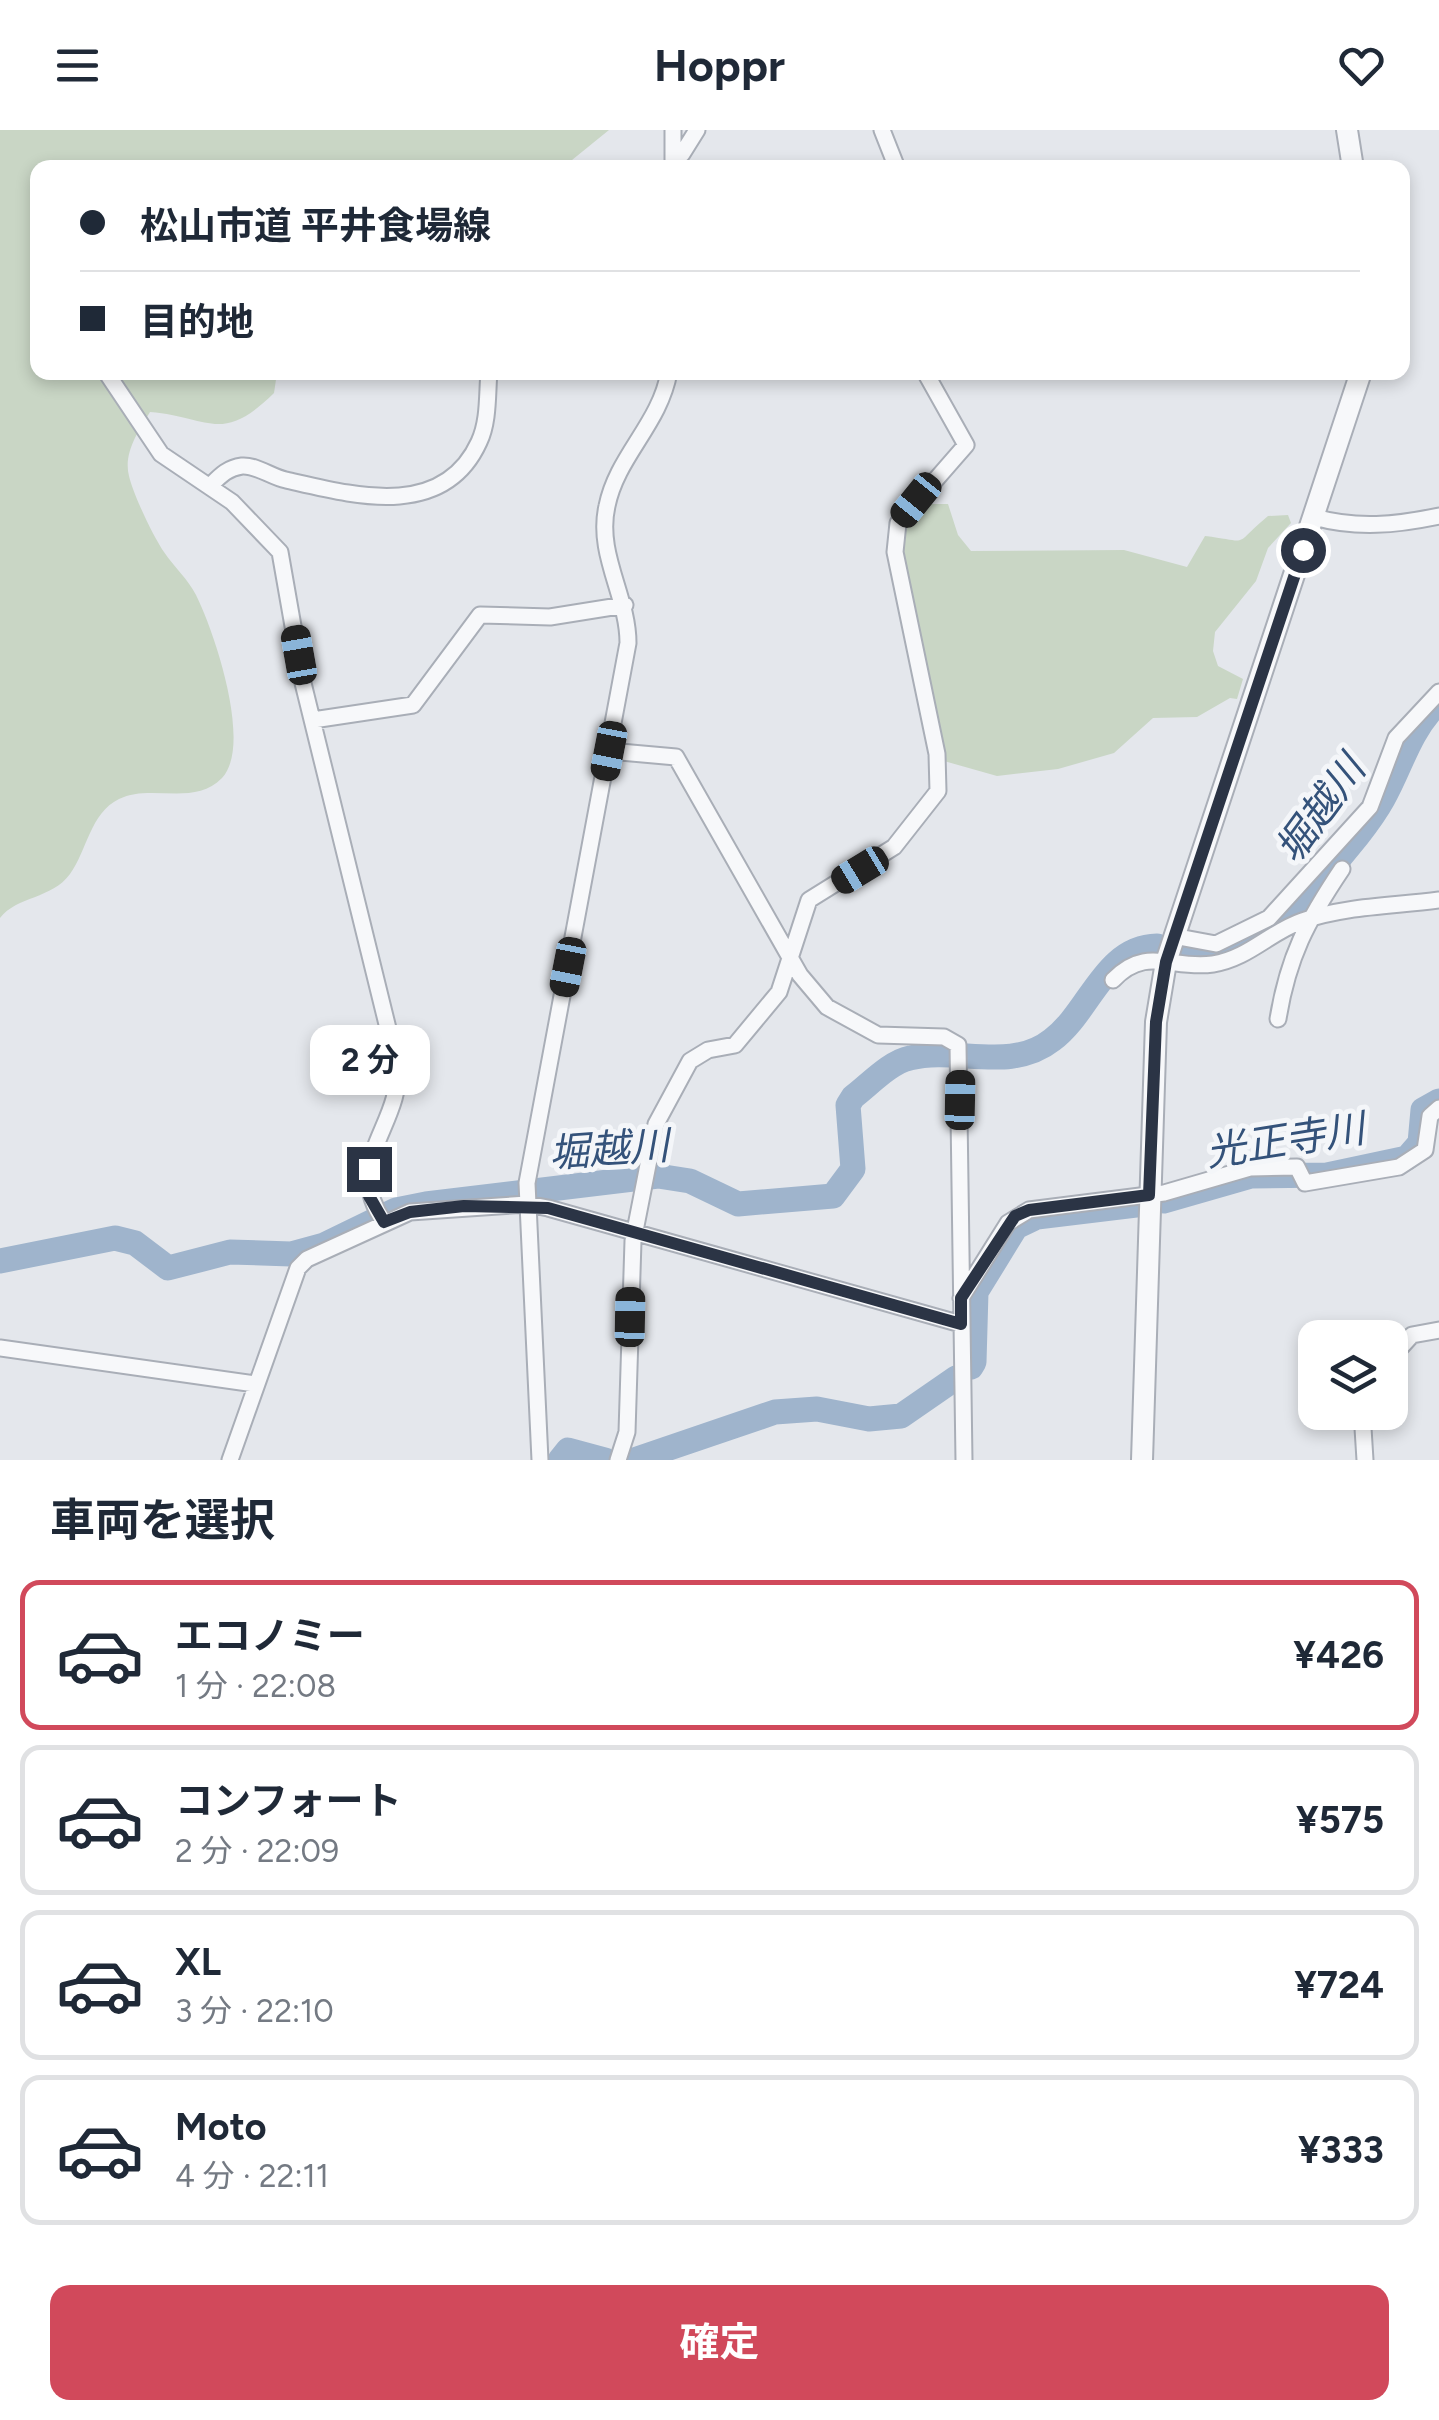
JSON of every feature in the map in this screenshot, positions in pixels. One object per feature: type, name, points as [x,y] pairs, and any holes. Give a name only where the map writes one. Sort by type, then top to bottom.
[{"type":"street","points":[[673,130],[673,160]]},
{"type":"street","points":[[677,160],[697,130]]},
{"type":"street","points":[[882,130],[895,160]]},
{"type":"street","points":[[1347,130],[1352,160]]},
{"type":"street","points":[[111,380],[160,454],[210,486],[271,538],[280,552],[313,720],[397,1065],[397,1090],[366,1187],[381,1218]]},
{"type":"street","points":[[210,486],[225,471],[249,466],[281,479],[363,496],[426,493],[461,468],[480,441],[488,380]]},
{"type":"street","points":[[540,1460],[527,1195],[626,667],[625,605],[607,552],[607,504],[620,471],[658,409],[666,380]]},
{"type":"street","points":[[618,1460],[627,1432],[635,1232],[656,1124],[690,1060],[708,1050],[735,1044],[784,984],[809,900],[894,847],[938,791],[938,754],[895,552],[898,523],[966,444],[930,380]]},
{"type":"street","points":[[1142,1460],[1156,1022],[1166,962],[1357,380]]},
{"type":"street","points":[[1314,517],[1346,526],[1402,524],[1439,516]]},
{"type":"street","points":[[313,720],[414,705],[480,615],[550,617],[625,605]]},
{"type":"street","points":[[1278,1020],[1289,960],[1308,918],[1309,894],[1370,807],[1396,738],[1439,692]]},
{"type":"street","points":[[609,751],[676,757],[800,975],[827,1007],[862,1029],[892,1038],[944,1037],[961,1057],[964,1460]]},
{"type":"street","points":[[1173,936],[1203,944],[1237,937],[1309,894],[1342,869]]},
{"type":"street","points":[[1113,980],[1131,963],[1214,964],[1261,947],[1290,925],[1308,918],[1439,900]]},
{"type":"street","points":[[961,1298],[1015,1216],[1029,1210],[1149,1195],[1250,1168],[1301,1175],[1305,1184],[1411,1162],[1428,1144],[1430,1116],[1439,1108]]},
{"type":"street","points":[[230,1460],[298,1268],[381,1218],[527,1195],[635,1232],[961,1324]]},
{"type":"street","points":[[1408,1339],[1412,1334],[1439,1330]]},
{"type":"street","points":[[0,1348],[255,1384]]},
{"type":"street","points":[[1363,1430],[1365,1460]]},
{"type":"green space","points":[[0,130],[609,130],[572,160],[30,160],[30,380],[276,380],[274,393],[256,409],[227,423],[150,412],[128,459],[129,476],[144,515],[164,552],[193,589],[212,634],[232,715],[231,762],[211,787],[185,793],[131,795],[109,805],[63,882],[16,905],[0,918]]},
{"type":"green space","points":[[927,504],[948,504],[958,535],[971,551],[1124,550],[1187,567],[1205,536],[1241,540],[1268,516],[1288,515],[1291,523],[1268,548],[1256,581],[1215,632],[1213,651],[1218,666],[1243,679],[1237,699],[1230,698],[1197,717],[1153,718],[1114,753],[1058,769],[997,776],[944,761],[904,580],[901,535]]},
{"type":"waterway","name":"堀越川","points":[[1183,950],[1213,951],[1235,946],[1280,919],[1300,900],[1372,816],[1412,739],[1436,705]]},
{"type":"waterway","name":"堀越川","points":[[0,1261],[115,1238],[135,1243],[168,1268],[230,1252],[291,1254],[324,1245],[396,1210],[658,1176],[690,1181],[738,1204],[833,1196],[853,1169],[848,1105],[880,1074],[902,1060],[928,1055],[1001,1057],[1036,1050],[1065,1028],[1124,957],[1157,946]]},
{"type":"waterway","name":"光正寺川","points":[[1164,1201],[1251,1176],[1327,1175],[1407,1158],[1420,1143],[1423,1110],[1439,1101]]},
{"type":"waterway","name":"光正寺川","points":[[971,1367],[976,1292],[1016,1227],[1037,1217],[1136,1205]]},
{"type":"waterway","name":"光正寺川","points":[[634,1460],[775,1412],[817,1409],[869,1419],[901,1416],[956,1378]]},
{"type":"waterway","name":"光正寺川","points":[[560,1460],[568,1450],[605,1460]]},
{"type":"route","points":[[369,1169],[366,1187],[384,1222],[410,1212],[527,1204],[961,1324],[961,1298],[1015,1216],[1029,1210],[1149,1195],[1156,1022],[1166,962],[1182,904],[1303,550]]}]
